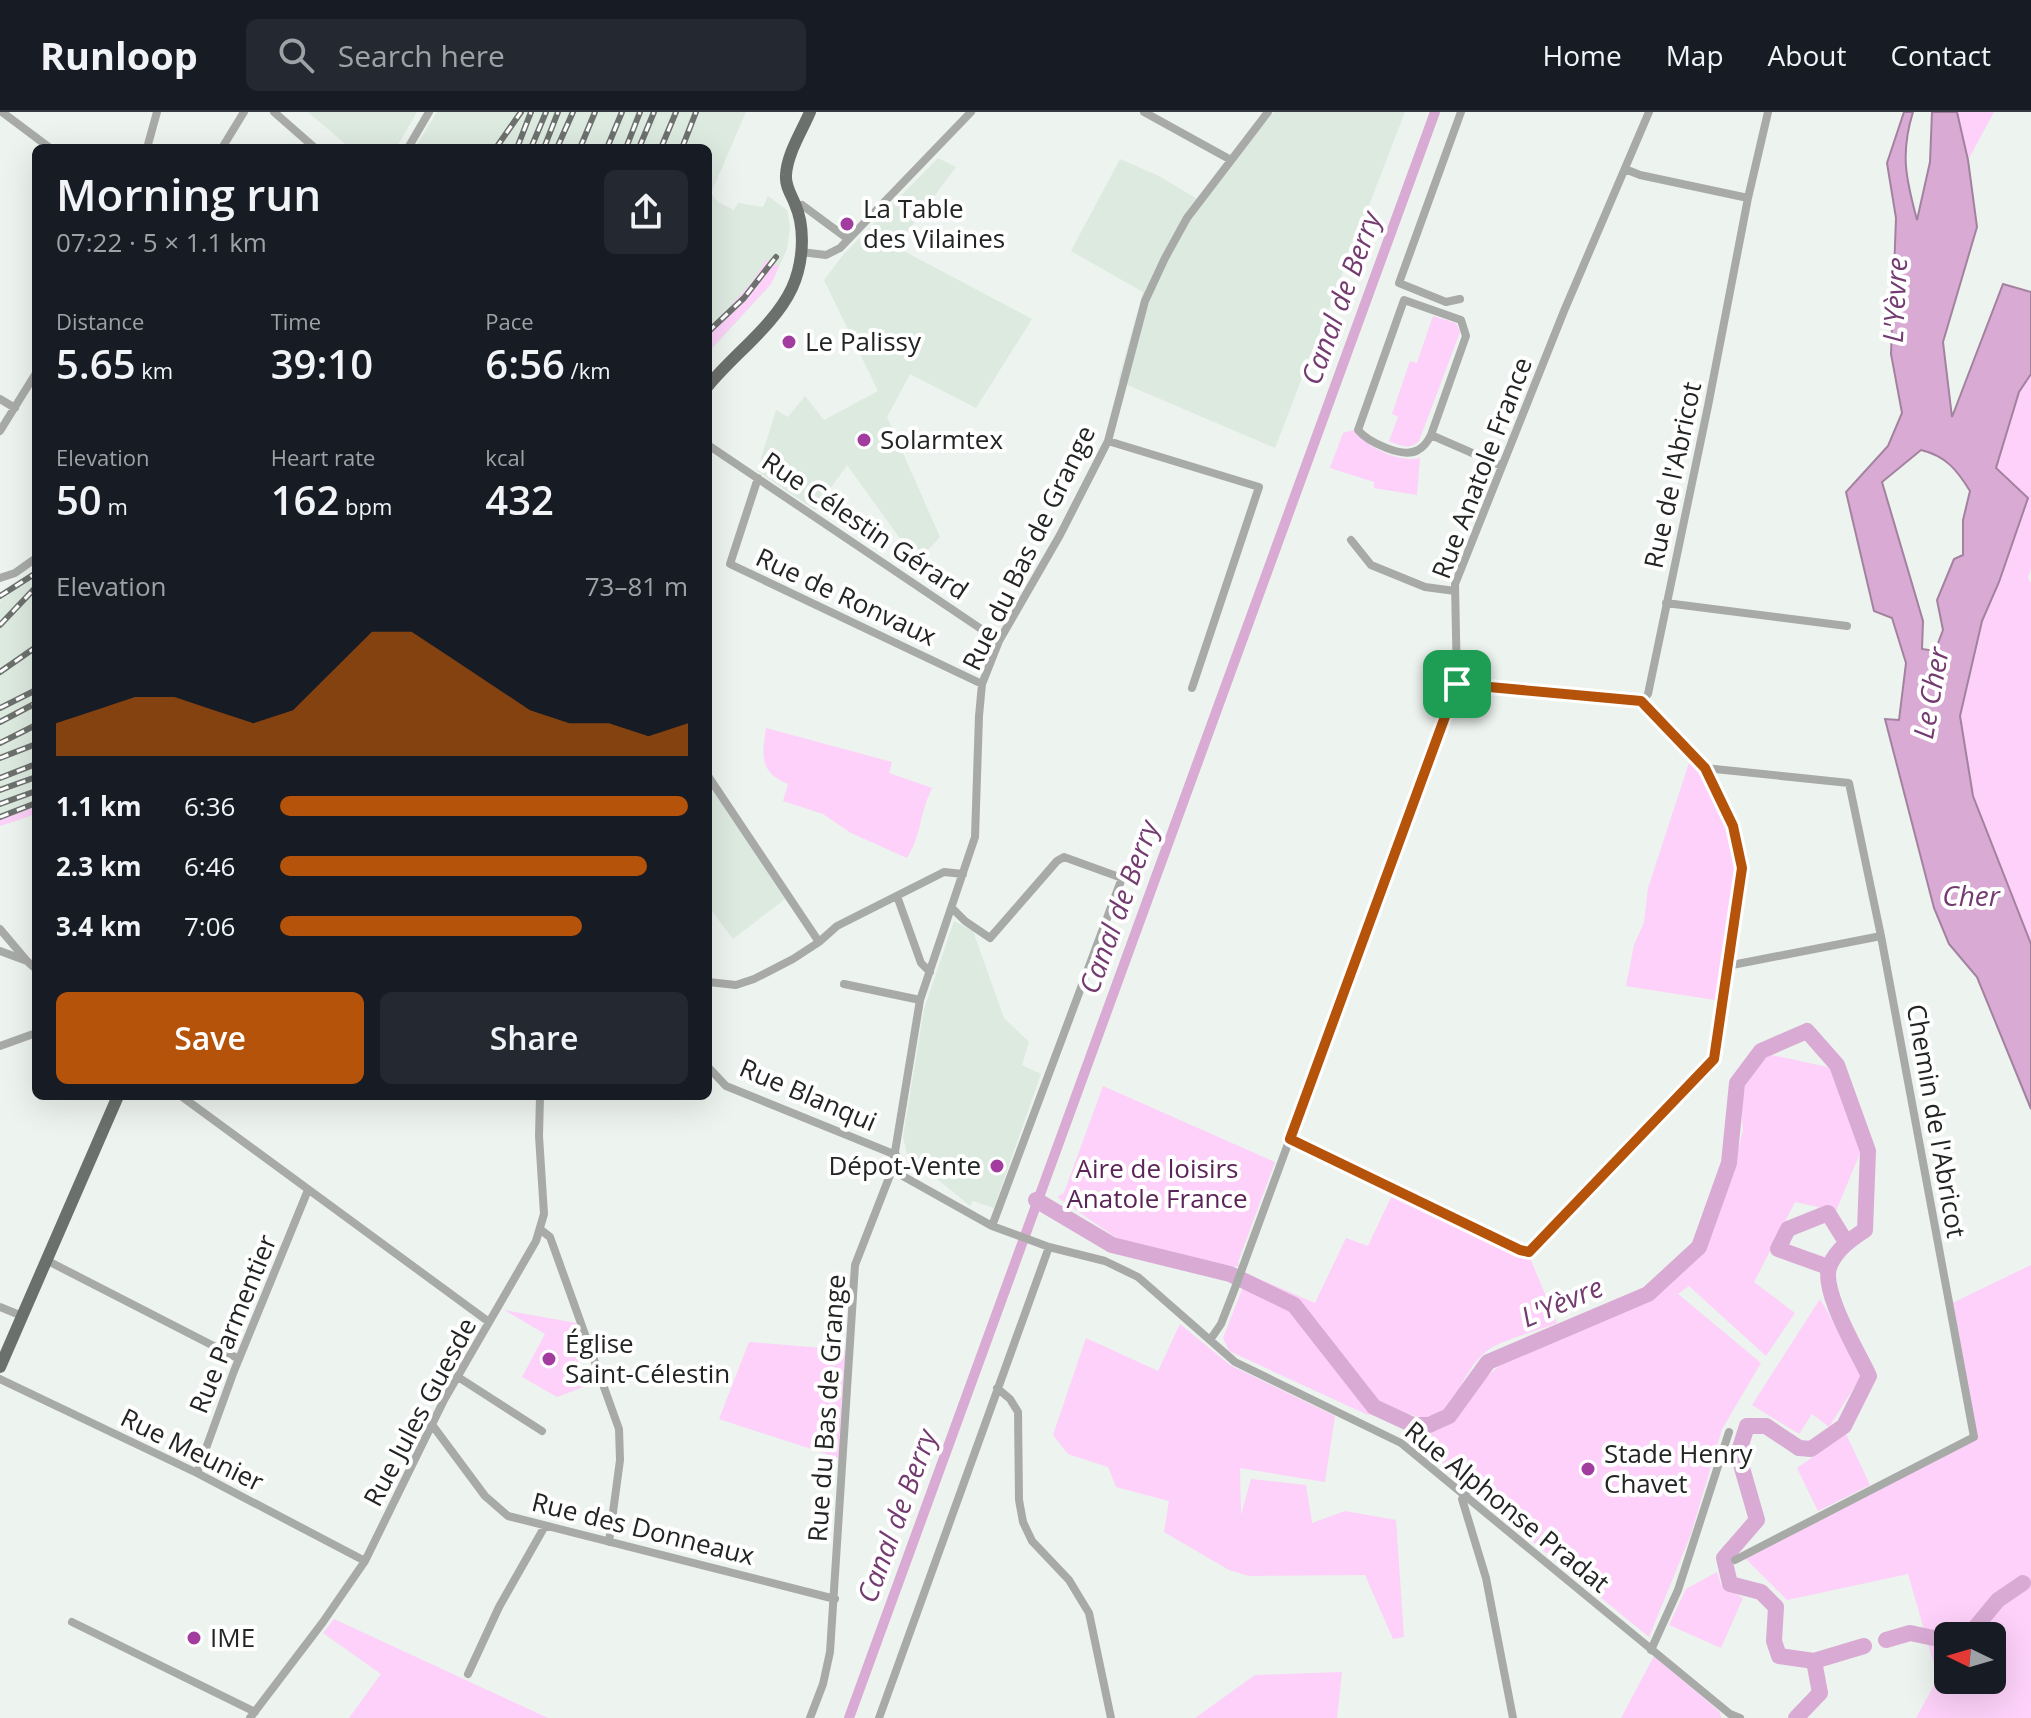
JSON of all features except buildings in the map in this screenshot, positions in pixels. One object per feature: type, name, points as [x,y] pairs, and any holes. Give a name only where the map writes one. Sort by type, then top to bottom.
[{"type":"main road","points":[[712,381],[787,297],[796,275],[801,252],[798,213],[787,188],[786,175],[810,112]]},
{"type":"main road","points":[[0,1367],[116,1100]]},
{"type":"street","points":[[2,112],[45,144]]},
{"type":"street","points":[[148,144],[157,112]]},
{"type":"street","points":[[224,144],[244,112]]},
{"type":"street","points":[[274,112],[310,144]]},
{"type":"street","points":[[410,144],[429,112]]},
{"type":"street","points":[[801,252],[826,255],[840,248],[971,112]]},
{"type":"street","points":[[1144,112],[1231,160]]},
{"type":"street","name":"Rue du Bas de Grange","points":[[810,1718],[823,1684],[830,1652],[855,1265],[892,1170],[920,1000],[963,874],[977,821],[982,684],[999,641],[1060,535],[1108,441],[1145,301],[1187,218],[1268,112]]},
{"type":"street","points":[[1460,299],[1446,302],[1399,283],[1461,112]]},
{"type":"street","name":"Rue Anatole France","points":[[1210,1340],[1221,1324],[1243,1267],[1457,684],[1455,584],[1649,112]]},
{"type":"street","name":"Rue de l'Abricot","points":[[1641,701],[1648,694],[1768,112]]},
{"type":"street","points":[[1625,169],[1748,198]]},
{"type":"street","points":[[802,205],[848,239]]},
{"type":"street","points":[[1404,300],[1461,320],[1466,336],[1431,435],[1421,449],[1408,454],[1366,439],[1358,430],[1404,300]]},
{"type":"street","points":[[0,431],[32,380]]},
{"type":"street","points":[[0,399],[15,408]]},
{"type":"street","points":[[1431,435],[1502,466]]},
{"type":"street","points":[[1108,441],[1259,487],[1192,688]]},
{"type":"street","name":"Rue Célestin Gérard","points":[[712,448],[999,641]]},
{"type":"street","name":"Rue de Ronvaux","points":[[758,478],[730,564],[982,684]]},
{"type":"street","points":[[1351,540],[1371,565],[1425,587],[1455,591]]},
{"type":"street","points":[[0,578],[15,573],[32,561]]},
{"type":"street","points":[[1666,603],[1847,626]]},
{"type":"street","points":[[1290,1139],[1529,1252],[1714,1059],[1742,868],[1733,826],[1705,768],[1641,701],[1457,684]]},
{"type":"street","name":"Chemin de l'Abricot","points":[[1705,768],[1849,783],[1881,936],[1974,1437],[1735,1560]]},
{"type":"street","points":[[712,782],[819,942]]},
{"type":"street","points":[[952,908],[990,938],[1057,861],[1064,857],[1122,878],[992,1226]]},
{"type":"street","points":[[712,982],[736,985],[754,979],[819,942],[837,926],[944,872],[963,874]]},
{"type":"street","points":[[897,896],[921,963],[930,972]]},
{"type":"street","points":[[0,929],[32,965]]},
{"type":"street","points":[[1727,966],[1881,936]]},
{"type":"street","points":[[0,951],[27,961]]},
{"type":"street","points":[[844,984],[920,1000]]},
{"type":"street","points":[[0,1046],[32,1034]]},
{"type":"street","name":"Rue Blanqui","points":[[712,1071],[726,1086],[896,1155]]},
{"type":"street","points":[[186,1100],[489,1322]]},
{"type":"street","name":"Rue Jules Guesde","points":[[253,1715],[365,1561],[458,1377],[541,1230],[544,1214],[540,1100]]},
{"type":"street","name":"Rue Alphonse Pradat","points":[[892,1170],[992,1226],[1049,1247],[1105,1261],[1138,1277],[1235,1362],[1401,1443],[1729,1716],[1740,1718]]},
{"type":"street","name":"Rue Parmentier","points":[[197,1473],[239,1359],[308,1190]]},
{"type":"street","points":[[541,1230],[550,1237],[619,1429],[620,1460],[609,1542]]},
{"type":"street","points":[[879,1718],[1049,1247]]},
{"type":"street","points":[[46,1260],[239,1359]]},
{"type":"street","points":[[0,1307],[22,1316]]},
{"type":"street","points":[[458,1377],[542,1431]]},
{"type":"street","name":"Rue Meunier","points":[[0,1379],[197,1473],[365,1561]]},
{"type":"street","points":[[997,1388],[1010,1399],[1018,1412],[1019,1500],[1023,1522],[1032,1541],[1069,1580],[1089,1613],[1111,1718]]},
{"type":"street","name":"Rue des Donneaux","points":[[433,1426],[485,1496],[508,1516],[835,1599]]},
{"type":"street","points":[[1651,1650],[1683,1575],[1729,1432]]},
{"type":"street","points":[[1466,1495],[1462,1499],[1486,1578],[1513,1718]]},
{"type":"street","points":[[468,1674],[499,1607],[545,1526]]},
{"type":"street","points":[[72,1622],[253,1715]]},
{"type":"shaded area","points":[[308,112],[417,112],[398,144],[345,144]]},
{"type":"shaded area","points":[[437,112],[746,112],[712,191],[712,144],[417,144]]},
{"type":"shaded area","points":[[1274,112],[1405,112],[1275,448],[1118,381],[1143,292],[1071,251],[1120,159],[1159,176],[1202,202]]},
{"type":"shaded area","points":[[938,158],[956,167],[896,247],[1032,319],[976,408],[910,374],[887,417],[940,537],[917,562],[847,465],[815,510],[757,471],[776,410],[788,417],[805,396],[824,420],[878,391],[824,280],[843,255]]},
{"type":"shaded area","points":[[712,194],[718,202],[734,210],[738,203],[763,207],[768,196],[787,210],[790,226],[787,249],[771,284],[712,349]]},
{"type":"shaded area","points":[[32,572],[32,815],[0,826],[0,602],[16,583]]},
{"type":"shaded area","points":[[712,789],[785,899],[733,939],[712,911]]},
{"type":"shaded area","points":[[954,921],[973,931],[1004,1018],[1029,1042],[1022,1065],[1041,1074],[994,1208],[973,1201],[970,1206],[907,1154],[903,1137],[924,1009]]},
{"type":"green space","points":[[1957,112],[1994,112],[1968,160]]},
{"type":"green space","points":[[766,260],[779,267],[771,284],[712,348],[712,327],[752,282]]},
{"type":"green space","points":[[1433,316],[1456,323],[1460,332],[1419,441],[1412,446],[1401,445],[1389,441],[1398,417],[1392,414],[1410,361],[1417,363]]},
{"type":"green space","points":[[2031,374],[2031,569],[2028,578],[2031,583],[2031,944],[1973,796],[1960,716],[1982,621],[1999,582],[1996,469],[2019,392]]},
{"type":"green space","points":[[1353,430],[1367,442],[1393,456],[1420,458],[1417,495],[1374,488],[1374,482],[1330,468],[1343,433]]},
{"type":"green space","points":[[766,728],[892,762],[889,773],[932,788],[907,858],[851,833],[823,814],[783,801],[788,784],[767,768],[764,755]]},
{"type":"green space","points":[[1691,757],[1701,766],[1731,827],[1739,868],[1721,1001],[1626,986],[1634,945],[1644,922],[1648,888]]},
{"type":"green space","points":[[32,808],[32,815],[0,826],[0,820]]},
{"type":"green space","name":"Stade Henry Chavet","points":[[1767,1054],[1832,1068],[1863,1146],[1836,1211],[1795,1202],[1754,1282],[1795,1313],[1766,1356],[1689,1286],[1678,1294],[1761,1363],[1722,1429],[1691,1534],[1649,1637],[1456,1479],[1471,1460],[1451,1470],[1405,1435],[1449,1420],[1478,1384],[1506,1360],[1653,1296],[1693,1261],[1709,1237],[1734,1165],[1743,1131],[1740,1092]]},
{"type":"green space","name":"Aire de loisirs Anatole France","points":[[1103,1086],[1275,1162],[1238,1262],[1239,1267],[1134,1250],[1057,1197],[1064,1193]]},
{"type":"green space","points":[[1393,1193],[1530,1258],[1557,1323],[1488,1350],[1475,1362],[1452,1403],[1432,1417],[1417,1416],[1395,1408],[1368,1415],[1229,1351],[1223,1338],[1248,1274],[1315,1303],[1346,1238],[1368,1246]]},
{"type":"green space","points":[[2031,1265],[2031,1718],[1916,1718],[1934,1685],[1934,1694],[2006,1694],[2006,1622],[1934,1622],[1934,1664],[1908,1574],[1787,1600],[1741,1554],[1972,1437],[1946,1306]]},
{"type":"green space","points":[[1820,1299],[1863,1373],[1829,1427],[1812,1414],[1799,1434],[1752,1405]]},
{"type":"green space","points":[[504,1310],[576,1323],[586,1351],[578,1355],[589,1385],[557,1397],[522,1377],[545,1334]]},
{"type":"green space","points":[[1180,1324],[1230,1365],[1335,1416],[1325,1482],[1240,1468],[1241,1515],[1251,1479],[1306,1485],[1312,1523],[1345,1511],[1396,1520],[1404,1637],[1393,1639],[1365,1575],[1249,1576],[1229,1570],[1164,1532],[1169,1501],[1116,1487],[1108,1467],[1068,1454],[1053,1435],[1086,1338],[1158,1371]]},
{"type":"green space","points":[[749,1342],[846,1350],[839,1458],[719,1419]]},
{"type":"green space","points":[[1846,1434],[1870,1485],[1818,1511],[1797,1468]]},
{"type":"green space","points":[[1717,1572],[1721,1585],[1743,1598],[1721,1648],[1669,1625],[1686,1589]]},
{"type":"green space","points":[[334,1619],[548,1718],[349,1718],[381,1674],[323,1633]]},
{"type":"green space","points":[[1654,1656],[1720,1712],[1721,1718],[1621,1718]]},
{"type":"green space","points":[[1342,1672],[1337,1718],[1195,1718],[1255,1675]]},
{"type":"water","name":"Cher","points":[[1904,112],[1913,112],[1906,166],[1917,220],[1930,162],[1932,112],[1957,112],[1968,160],[1977,227],[1943,342],[1952,417],[2003,284],[2031,292],[2031,374],[2019,392],[1996,468],[2028,498],[1982,621],[1960,716],[1973,796],[2031,944],[2031,1109],[1977,977],[1949,944],[1934,908],[1885,719],[1899,720],[1906,663],[1892,618],[1874,611],[1846,492],[1888,446],[1902,413],[1891,354],[1896,218],[1887,163]],"holes":[[[1921,450],[1950,465],[1970,491],[1963,520],[1963,555],[1954,559],[1937,600],[1943,630],[1935,651],[1922,649],[1923,621],[1882,482]]]},
{"type":"waterway","name":"Canal de Berry","points":[[849,1718],[1435,112]]},
{"type":"waterway","name":"L'Yèvre","points":[[1036,1200],[1112,1245],[1230,1274],[1294,1305],[1374,1407],[1413,1425],[1429,1425],[1449,1416],[1488,1362],[1648,1294],[1699,1247],[1729,1163],[1737,1083],[1761,1051],[1807,1031],[1837,1065],[1868,1151],[1865,1230],[1836,1254],[1828,1275],[1835,1304],[1869,1376],[1844,1426],[1811,1449],[1799,1448],[1766,1426],[1747,1426],[1738,1454],[1757,1520],[1724,1558],[1730,1584],[1761,1592],[1776,1607],[1774,1641],[1779,1656],[1814,1661],[1864,1646]]},
{"type":"waterway","name":"L'Yèvre","points":[[1828,1267],[1778,1249],[1788,1229],[1828,1213],[1846,1242]]},
{"type":"waterway","name":"L'Yèvre","points":[[1980,1622],[1998,1600],[2023,1583]]},
{"type":"waterway","name":"L'Yèvre","points":[[1886,1640],[1910,1633],[1934,1638]]},
{"type":"waterway","name":"L'Yèvre","points":[[1796,1718],[1820,1693],[1814,1661]]},
{"type":"railway","points":[[499,144],[521,112]]},
{"type":"railway","points":[[519,144],[531,112]]},
{"type":"railway","points":[[533,144],[546,112]]},
{"type":"railway","points":[[546,144],[558,112]]},
{"type":"railway","points":[[559,144],[573,112]]},
{"type":"railway","points":[[582,144],[595,112]]},
{"type":"railway","points":[[609,144],[622,112]]},
{"type":"railway","points":[[628,144],[640,112]]},
{"type":"railway","points":[[641,144],[654,112]]},
{"type":"railway","points":[[663,144],[676,112]]},
{"type":"railway","points":[[684,144],[696,112]]},
{"type":"railway","points":[[712,328],[744,298],[776,257]]},
{"type":"railway","points":[[0,596],[32,576]]},
{"type":"railway","points":[[0,625],[32,591]]},
{"type":"railway","points":[[0,672],[32,650]]},
{"type":"railway","points":[[0,708],[32,692]]},
{"type":"railway","points":[[0,722],[32,705]]},
{"type":"railway","points":[[0,743],[32,727]]},
{"type":"railway","points":[[0,758],[32,746]]},
{"type":"railway","points":[[0,778],[32,766]]},
{"type":"railway","points":[[0,790],[32,778]]},
{"type":"railway","points":[[0,804],[32,792]]},
{"type":"railway","points":[[0,817],[32,805]]},
{"type":"place","name":"La Table des Vilaines","points":[[847,224]]},
{"type":"place","name":"Le Palissy","points":[[789,342]]},
{"type":"place","name":"Solarmtex","points":[[864,440]]},
{"type":"place","name":"Dépot-Vente","points":[[997,1166]]},
{"type":"place","name":"Église Saint-Célestin","points":[[549,1359]]},
{"type":"place","name":"Stade Henry Chavet","points":[[1588,1469]]},
{"type":"place","name":"IME","points":[[194,1638]]},
{"type":"route","points":[[1457,684],[1641,701],[1705,768],[1733,826],[1742,868],[1714,1059],[1529,1252],[1290,1139],[1457,684]]},
{"type":"water label","name":"Le Cher","points":[[1931,693]]}]
